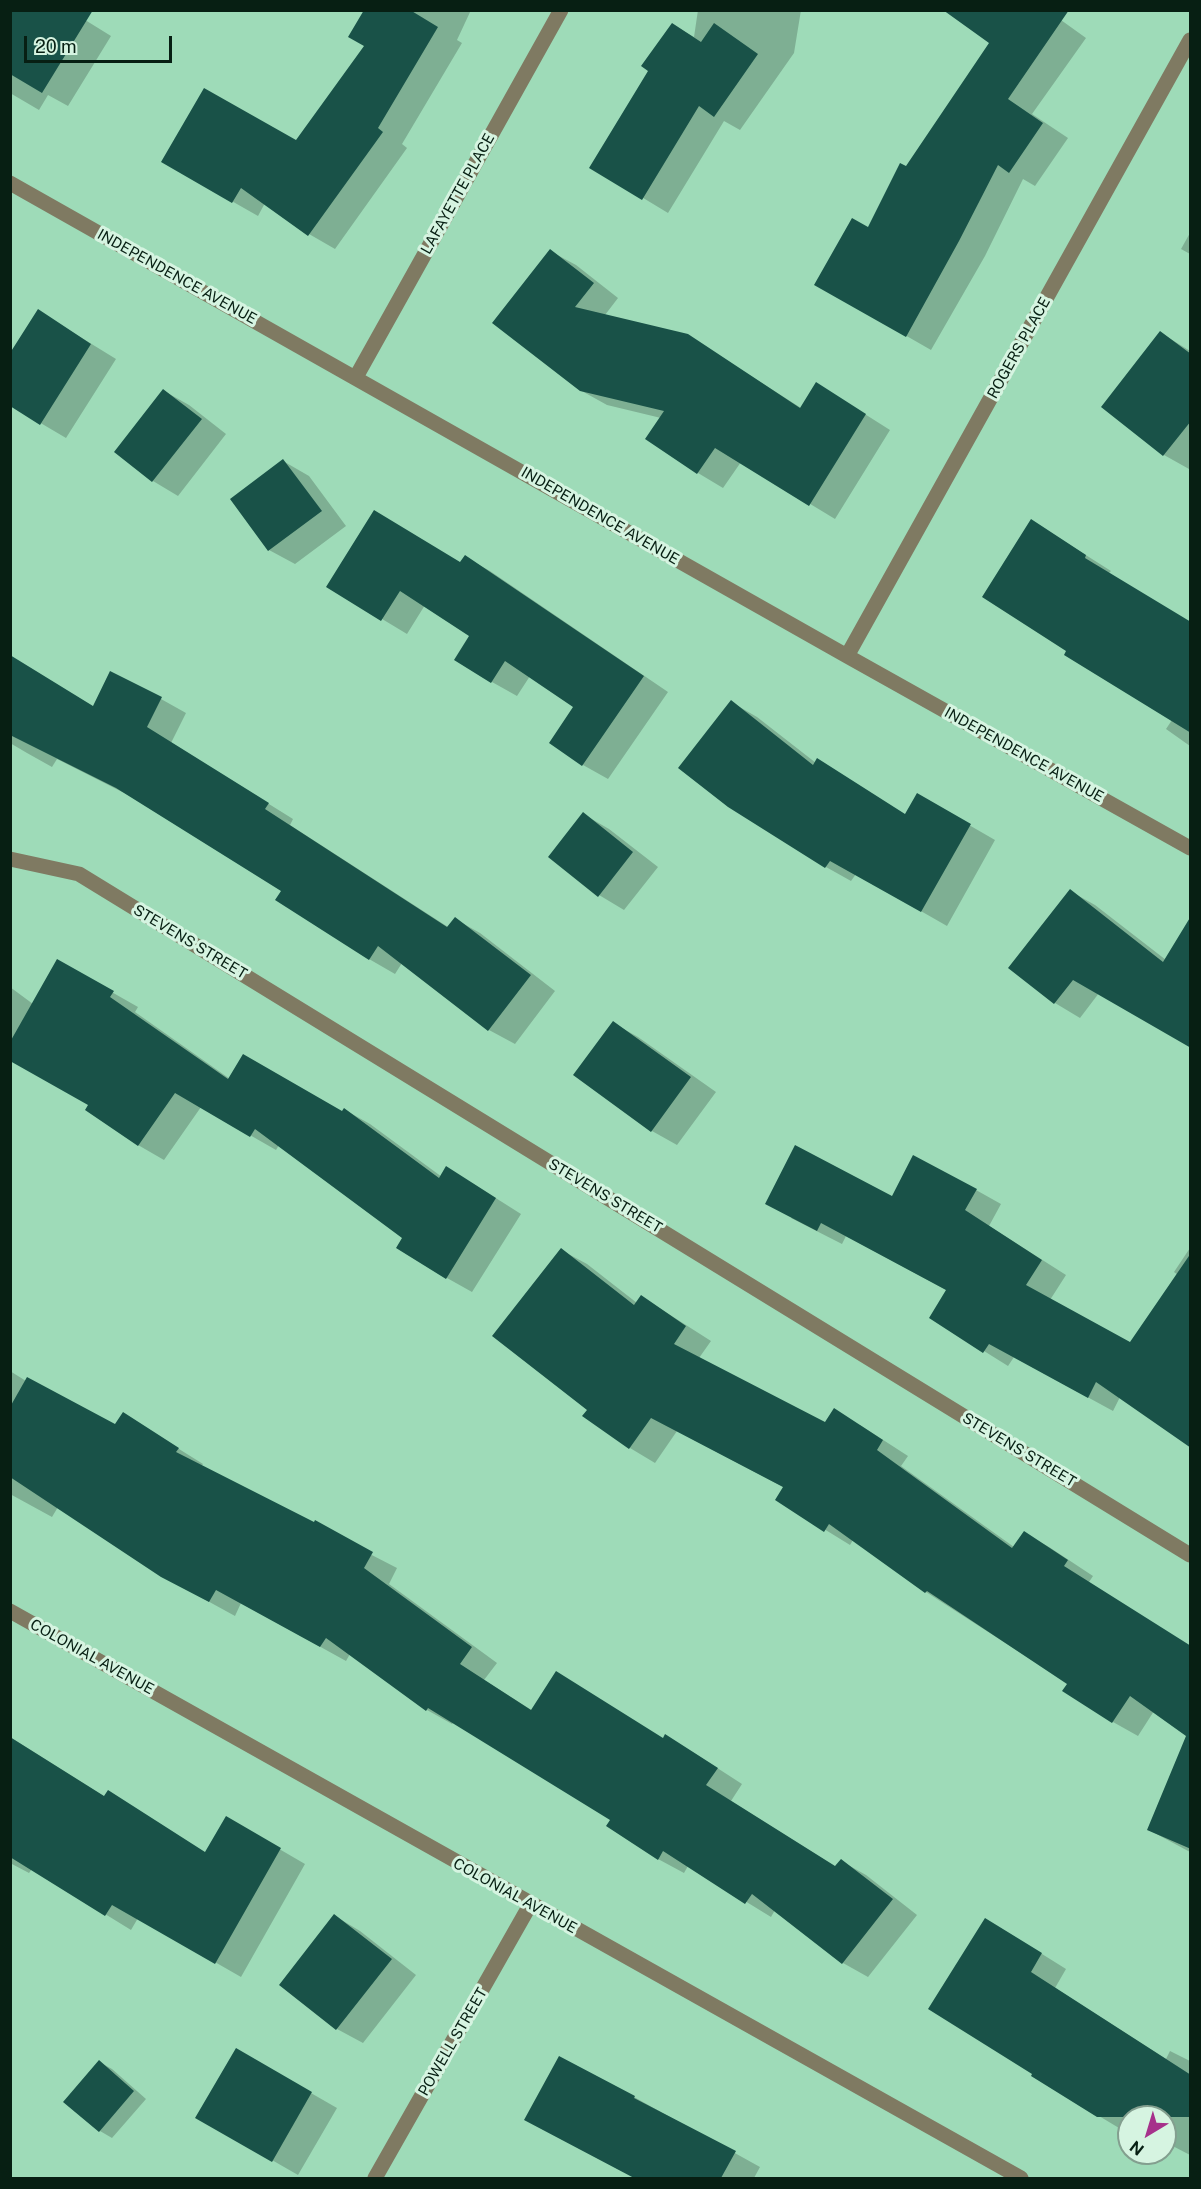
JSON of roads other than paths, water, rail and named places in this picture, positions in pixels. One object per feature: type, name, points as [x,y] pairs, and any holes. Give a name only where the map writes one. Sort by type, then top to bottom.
[{"type":"street","name":"LAFAYETTE PLACE","points":[[356,377],[561,10]]},
{"type":"street","name":"ROGERS PLACE","points":[[847,656],[1191,40]]},
{"type":"street","name":"INDEPENDENCE AVENUE","points":[[10,183],[1191,848]]},
{"type":"street","name":"STEVENS STREET","points":[[10,858],[79,874],[1191,1555]]},
{"type":"street","name":"COLONIAL AVENUE","points":[[10,1611],[530,1905],[1021,2178]]},
{"type":"street","name":"POWELL STREET","points":[[375,2178],[530,1905]]}]
